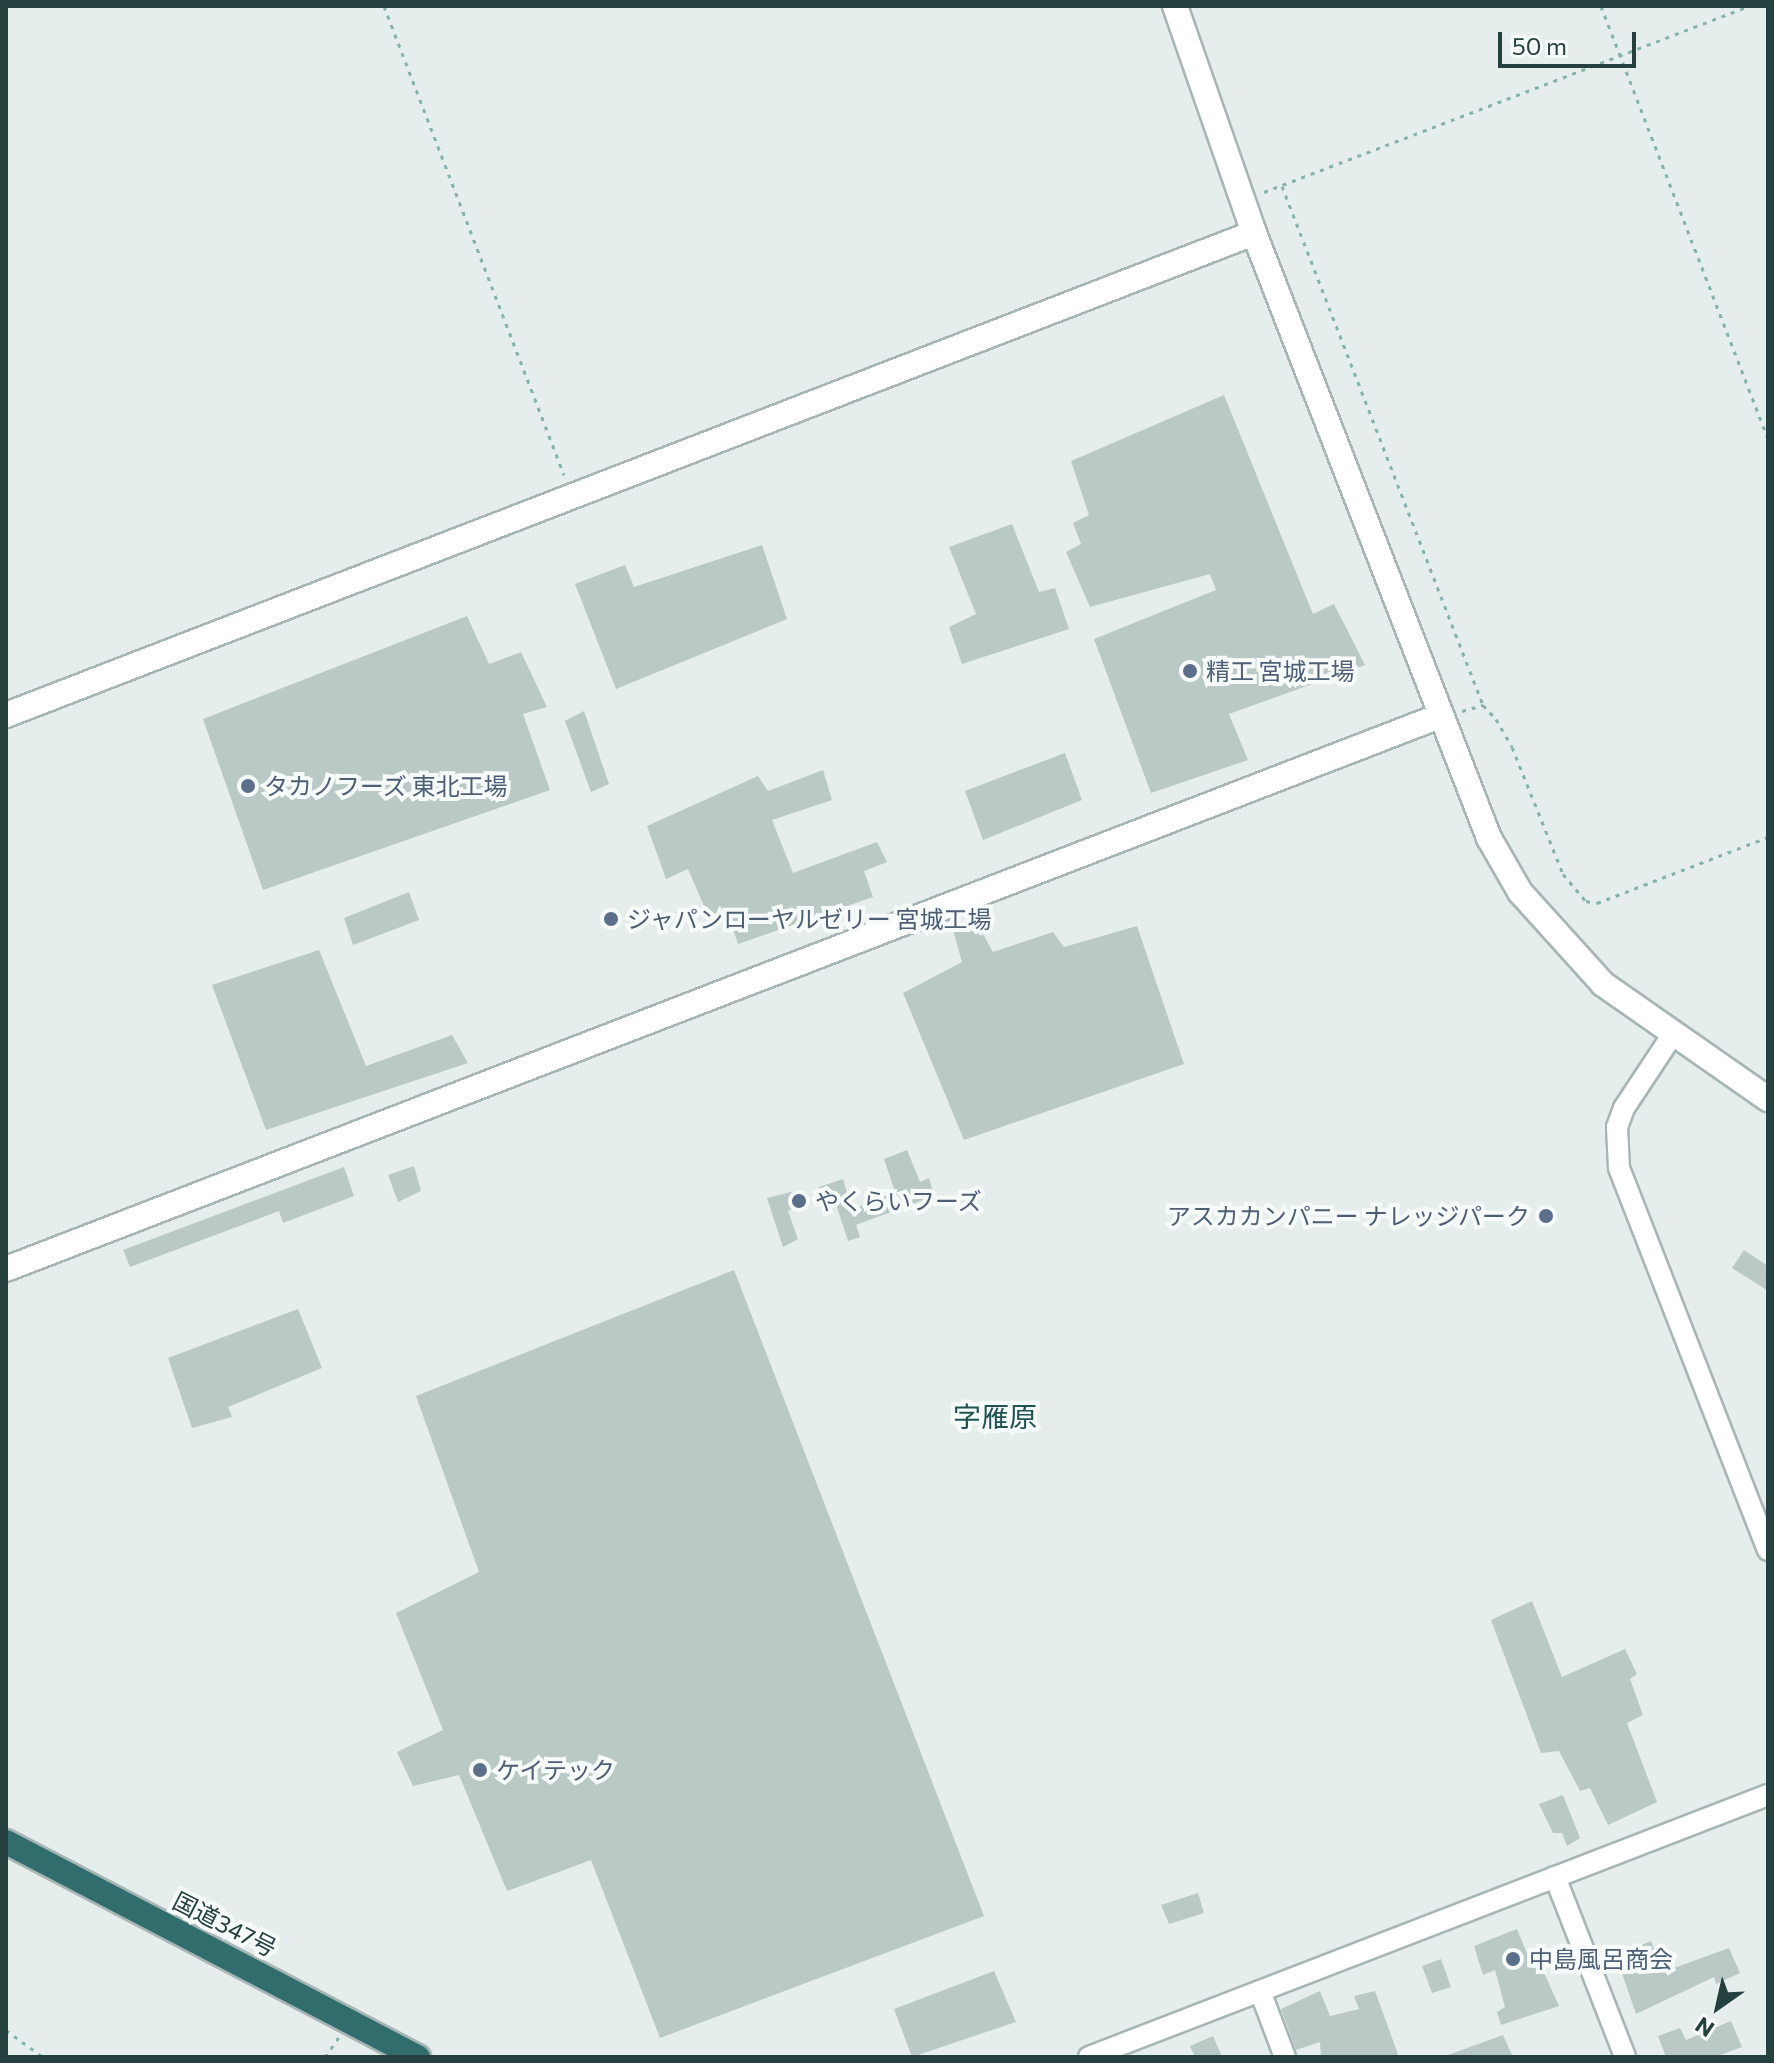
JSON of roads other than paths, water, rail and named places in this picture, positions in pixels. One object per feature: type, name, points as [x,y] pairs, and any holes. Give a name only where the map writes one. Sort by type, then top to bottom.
[{"type":"highway","name":"国道347号","points":[[6,1842],[418,2057]]},
{"type":"street","points":[[1175,6],[1254,233],[1452,713],[1489,838],[1520,892],[1603,984],[1768,1099]]},
{"type":"street","points":[[6,715],[1254,233]]},
{"type":"street","points":[[6,1269],[1452,713]]},
{"type":"street","points":[[1673,1034],[1624,1108],[1617,1127],[1619,1168],[1768,1550]]},
{"type":"street","points":[[1089,2057],[1768,1795]]},
{"type":"street","points":[[1555,1877],[1625,2057]]},
{"type":"street","points":[[1260,1991],[1285,2057]]},
{"type":"place","name":"精工 宮城工場","points":[[1190,671]]},
{"type":"place","name":"タカノフーズ 東北工場","points":[[248,786]]},
{"type":"place","name":"ジャパンローヤルゼリー 宮城工場","points":[[611,919]]},
{"type":"place","name":"やくらいフーズ","points":[[799,1201]]},
{"type":"place","name":"アスカカンパニー ナレッジパーク","points":[[1546,1216]]},
{"type":"place","name":"ケイテック","points":[[480,1770]]},
{"type":"place","name":"中島風呂商会","points":[[1513,1959]]},
{"type":"district","name":"字雁原","points":[[995,1416]]}]
